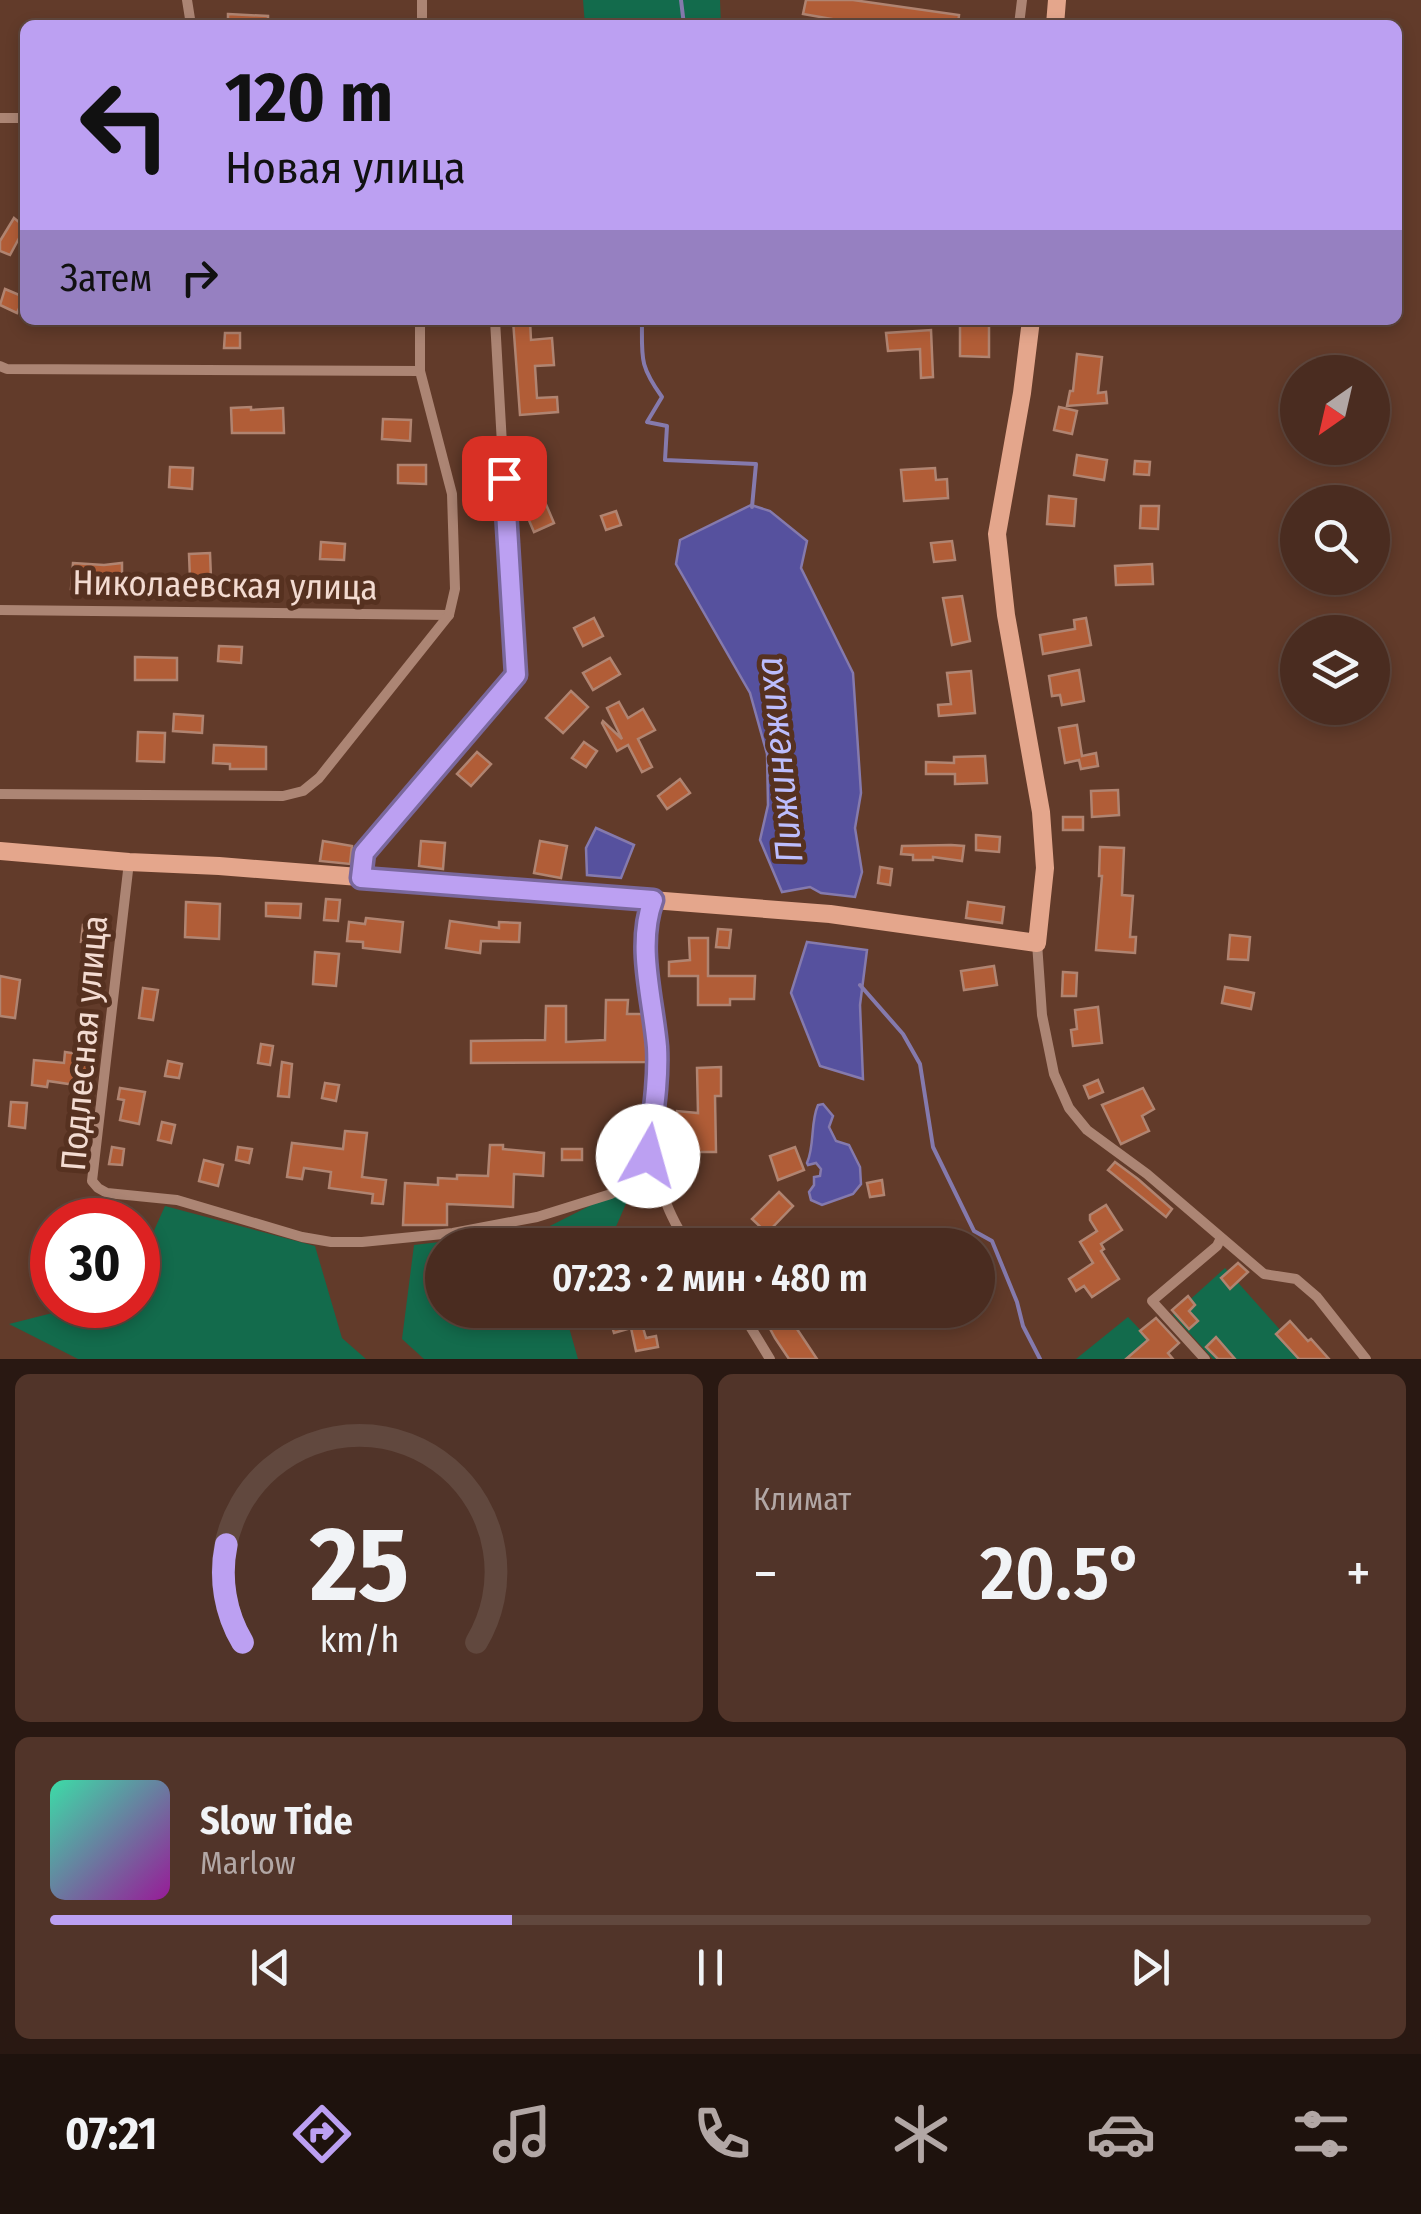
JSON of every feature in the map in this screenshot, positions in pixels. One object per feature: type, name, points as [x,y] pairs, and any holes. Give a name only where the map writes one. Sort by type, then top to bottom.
[{"type":"street","points":[[0,794],[283,796],[304,791],[319,778],[448,615],[455,589],[452,494],[420,371],[420,325]]},
{"type":"street","points":[[361,878],[364,853],[516,675],[495,325]]},
{"type":"street","points":[[1029,325],[1022,393],[997,534],[1006,615],[1041,812],[1045,868],[1038,943],[1042,1015],[1054,1074],[1069,1108],[1086,1130],[1148,1174],[1264,1274],[1296,1278],[1317,1297],[1366,1359]]},
{"type":"street","points":[[0,366],[420,371]]},
{"type":"street","name":"Николаевская улица","points":[[0,610],[448,615]]},
{"type":"street","points":[[0,851],[830,914],[1038,943]]},
{"type":"street","name":"Подлесная улица","points":[[129,862],[92,1181],[98,1188],[108,1193],[177,1200],[302,1238],[362,1242],[453,1233],[537,1217],[610,1194],[637,1178],[648,1156]]},
{"type":"street","points":[[653,900],[646,928],[646,951],[657,1051],[648,1156],[660,1170],[663,1194],[677,1228]]},
{"type":"street","points":[[1205,1359],[1152,1300],[1216,1246],[1220,1238]]},
{"type":"street","points":[[751,1328],[770,1359]]},
{"type":"green space","points":[[583,0],[720,0],[721,20],[585,20]]},
{"type":"green space","points":[[635,1183],[615,1228],[546,1228]]},
{"type":"green space","points":[[165,1206],[315,1246],[342,1338],[366,1359],[78,1359],[9,1324],[30,1319],[30,1328],[160,1328],[160,1217]]},
{"type":"green space","points":[[425,1244],[425,1328],[569,1328],[578,1359],[424,1359],[402,1339],[414,1245]]},
{"type":"green space","points":[[1225,1268],[1306,1359],[1213,1359],[1173,1315]]},
{"type":"green space","points":[[1128,1317],[1168,1359],[1076,1359]]},
{"type":"water","points":[[751,505],[770,511],[807,541],[801,568],[853,673],[861,793],[855,828],[862,872],[855,897],[821,893],[810,887],[782,892],[760,840],[768,805],[767,754],[750,693],[676,564],[680,540]]},
{"type":"water","points":[[596,828],[634,845],[621,878],[587,875],[586,848]]},
{"type":"water","points":[[807,942],[867,950],[860,1005],[863,1079],[820,1066],[791,993]]},
{"type":"water","points":[[823,1104],[833,1116],[829,1127],[836,1141],[849,1145],[860,1167],[861,1184],[853,1194],[822,1205],[811,1200],[809,1192],[821,1169],[816,1163],[807,1163],[816,1112],[818,1105]]},
{"type":"building","points":[[806,0],[853,0],[959,15],[958,20],[837,20],[803,14]]},
{"type":"building","points":[[228,14],[268,16],[268,20],[228,20]]},
{"type":"building","points":[[14,218],[20,223],[20,236],[10,255],[0,251],[0,241]]},
{"type":"building","points":[[5,289],[20,295],[17,313],[0,305]]},
{"type":"building","points":[[513,325],[530,325],[531,340],[552,338],[554,365],[535,366],[537,398],[557,397],[558,412],[520,415]]},
{"type":"building","points":[[960,325],[989,325],[989,357],[960,356]]},
{"type":"building","points":[[931,330],[933,377],[921,378],[920,349],[888,351],[886,333]]},
{"type":"building","points":[[225,333],[240,333],[240,348],[224,348]]},
{"type":"building","points":[[1077,354],[1102,357],[1098,393],[1106,392],[1107,403],[1067,406],[1073,391]]},
{"type":"building","points":[[1059,407],[1077,411],[1072,434],[1054,430]]},
{"type":"building","points":[[231,408],[283,408],[284,433],[232,433]]},
{"type":"building","points":[[383,419],[411,420],[410,441],[382,439]]},
{"type":"building","points":[[1077,455],[1107,460],[1104,480],[1074,475]]},
{"type":"building","points":[[1135,461],[1150,462],[1149,475],[1134,474]]},
{"type":"building","points":[[398,465],[426,465],[426,484],[398,483]]},
{"type":"building","points":[[542,465],[544,479],[531,481],[529,468]]},
{"type":"building","points":[[170,467],[193,468],[192,489],[169,487]]},
{"type":"building","points":[[935,468],[936,480],[947,479],[948,498],[904,501],[901,470]]},
{"type":"building","points":[[542,495],[554,523],[534,532],[522,504]]},
{"type":"building","points":[[1049,496],[1076,499],[1074,526],[1047,524]]},
{"type":"building","points":[[1141,506],[1159,506],[1158,529],[1140,528]]},
{"type":"building","points":[[616,511],[621,525],[606,530],[601,516]]},
{"type":"building","points":[[952,541],[955,560],[934,562],[931,543]]},
{"type":"building","points":[[321,542],[345,544],[344,560],[320,559]]},
{"type":"building","points":[[210,553],[211,578],[190,579],[189,554]]},
{"type":"building","points":[[73,563],[122,563],[122,590],[71,589]]},
{"type":"building","points":[[1152,564],[1153,584],[1116,585],[1115,566]]},
{"type":"building","points":[[962,596],[970,641],[952,645],[943,598]]},
{"type":"building","points":[[594,618],[603,636],[583,646],[574,628]]},
{"type":"building","points":[[1086,618],[1091,645],[1043,654],[1040,635],[1075,629],[1074,620]]},
{"type":"building","points":[[219,646],[242,647],[241,663],[218,661]]},
{"type":"building","points":[[135,657],[177,658],[177,680],[135,680]]},
{"type":"building","points":[[610,658],[620,674],[593,690],[583,673]]},
{"type":"building","points":[[1079,670],[1084,701],[1062,705],[1060,695],[1052,696],[1049,676]]},
{"type":"building","points":[[971,671],[975,713],[939,716],[938,705],[951,704],[947,673]]},
{"type":"building","points":[[571,691],[588,707],[563,733],[546,718]]},
{"type":"building","points":[[619,702],[628,718],[643,709],[655,730],[638,739],[652,767],[642,772],[628,745],[617,751],[602,723],[622,739],[607,708]]},
{"type":"building","points":[[174,714],[203,716],[202,733],[173,731]]},
{"type":"building","points":[[1077,725],[1082,756],[1096,753],[1098,766],[1081,769],[1079,760],[1065,763],[1059,728]]},
{"type":"building","points":[[138,732],[165,733],[164,762],[137,761]]},
{"type":"building","points":[[584,742],[597,751],[586,767],[572,758]]},
{"type":"building","points":[[214,745],[266,747],[266,769],[230,769],[230,764],[213,763]]},
{"type":"building","points":[[477,752],[491,764],[471,786],[457,774]]},
{"type":"building","points":[[985,756],[987,783],[955,784],[955,774],[926,774],[926,762],[954,763],[954,757]]},
{"type":"building","points":[[680,779],[690,793],[667,809],[658,796]]},
{"type":"building","points":[[1118,790],[1119,815],[1092,817],[1091,791]]},
{"type":"building","points":[[1063,817],[1083,817],[1083,830],[1063,830]]},
{"type":"building","points":[[976,835],[1000,837],[999,852],[976,850]]},
{"type":"building","points":[[323,841],[352,846],[350,864],[320,861]]},
{"type":"building","points":[[421,841],[445,843],[443,869],[419,866]]},
{"type":"building","points":[[540,841],[567,846],[561,878],[534,873]]},
{"type":"building","points":[[902,846],[964,846],[962,861],[933,857],[913,860],[913,855],[901,854]]},
{"type":"building","points":[[1100,847],[1124,848],[1122,895],[1133,896],[1130,937],[1136,937],[1135,953],[1096,950],[1102,876]]},
{"type":"building","points":[[880,867],[892,869],[890,885],[878,883]]},
{"type":"building","points":[[326,899],[340,900],[338,921],[324,920]]},
{"type":"building","points":[[186,902],[220,904],[219,939],[185,937]]},
{"type":"building","points":[[968,902],[1004,907],[1002,923],[966,918]]},
{"type":"building","points":[[266,903],[301,904],[300,918],[266,916]]},
{"type":"building","points":[[366,918],[403,922],[400,952],[363,948],[363,942],[347,941],[349,922],[365,924]]},
{"type":"building","points":[[450,921],[499,928],[499,922],[520,923],[519,942],[481,941],[480,953],[446,948]]},
{"type":"building","points":[[83,925],[109,929],[107,946],[81,942]]},
{"type":"building","points":[[718,929],[731,930],[729,948],[716,947]]},
{"type":"building","points":[[1230,935],[1250,937],[1248,960],[1228,959]]},
{"type":"building","points":[[689,938],[708,938],[708,976],[755,976],[754,999],[730,999],[730,1005],[698,1005],[698,976],[669,976],[669,962],[690,960]]},
{"type":"building","points":[[315,952],[339,954],[336,986],[313,984]]},
{"type":"building","points":[[994,966],[997,985],[964,990],[961,971]]},
{"type":"building","points":[[1063,972],[1077,973],[1076,996],[1062,996]]},
{"type":"building","points":[[0,976],[20,980],[15,1018],[0,1016]]},
{"type":"building","points":[[1225,987],[1254,993],[1251,1009],[1222,1003]]},
{"type":"building","points":[[143,988],[158,990],[153,1020],[139,1018]]},
{"type":"building","points":[[606,1000],[628,1000],[627,1014],[644,1014],[647,1062],[471,1063],[471,1041],[545,1040],[546,1006],[566,1006],[566,1042],[605,1040]]},
{"type":"building","points":[[1098,1007],[1102,1043],[1073,1046],[1071,1030],[1077,1029],[1075,1010]]},
{"type":"building","points":[[261,1044],[273,1046],[270,1065],[258,1063]]},
{"type":"building","points":[[65,1052],[93,1056],[89,1087],[48,1081],[47,1087],[32,1085],[34,1060],[64,1063]]},
{"type":"building","points":[[168,1061],[182,1064],[179,1078],[165,1076]]},
{"type":"building","points":[[282,1062],[292,1064],[289,1097],[278,1096]]},
{"type":"building","points":[[721,1067],[721,1096],[715,1096],[716,1152],[697,1152],[697,1144],[675,1143],[677,1111],[698,1113],[697,1068]]},
{"type":"building","points":[[1098,1080],[1103,1092],[1089,1098],[1084,1086]]},
{"type":"building","points":[[325,1083],[339,1085],[336,1101],[322,1098]]},
{"type":"building","points":[[120,1088],[145,1092],[139,1124],[120,1120],[124,1100],[118,1099]]},
{"type":"building","points":[[1143,1088],[1154,1109],[1142,1116],[1149,1131],[1121,1144],[1102,1105]]},
{"type":"building","points":[[11,1102],[27,1103],[25,1128],[9,1126]]},
{"type":"building","points":[[162,1122],[175,1125],[171,1143],[158,1140]]},
{"type":"building","points":[[345,1131],[367,1133],[362,1177],[386,1180],[383,1204],[372,1203],[373,1194],[329,1188],[331,1172],[304,1168],[302,1179],[287,1177],[292,1143],[343,1149]]},
{"type":"building","points":[[490,1145],[544,1153],[543,1176],[514,1174],[513,1207],[447,1204],[447,1225],[403,1225],[405,1183],[438,1185],[438,1178],[488,1176]]},
{"type":"building","points":[[112,1147],[124,1149],[122,1165],[109,1164]]},
{"type":"building","points":[[238,1147],[252,1149],[249,1163],[236,1160]]},
{"type":"building","points":[[795,1147],[804,1170],[778,1180],[770,1156]]},
{"type":"building","points":[[562,1149],[582,1149],[582,1160],[562,1160]]},
{"type":"building","points":[[204,1160],[223,1165],[218,1186],[199,1181]]},
{"type":"building","points":[[1115,1162],[1172,1209],[1166,1217],[1108,1170]]},
{"type":"building","points":[[882,1180],[884,1195],[870,1197],[867,1183]]},
{"type":"building","points":[[779,1192],[793,1206],[772,1228],[762,1228],[752,1219]]},
{"type":"building","points":[[1106,1205],[1122,1230],[1101,1244],[1101,1251],[1119,1279],[1092,1297],[1084,1286],[1076,1291],[1069,1279],[1093,1263],[1080,1242],[1097,1231],[1090,1215]]},
{"type":"building","points":[[1238,1263],[1248,1272],[1230,1289],[1221,1278]]},
{"type":"building","points":[[1188,1296],[1195,1305],[1189,1311],[1198,1321],[1189,1329],[1172,1310]]},
{"type":"building","points":[[1156,1318],[1179,1343],[1168,1353],[1173,1359],[1126,1359],[1148,1340],[1140,1331]]},
{"type":"building","points":[[1290,1321],[1329,1359],[1299,1359],[1276,1334]]},
{"type":"building","points":[[631,1328],[643,1328],[646,1338],[656,1336],[658,1347],[636,1351]]},
{"type":"building","points":[[770,1328],[797,1328],[817,1359],[789,1359]]},
{"type":"building","points":[[1216,1337],[1235,1359],[1218,1359],[1206,1347]]},
{"type":"waterway","name":"Пижинежиха","points":[[681,0],[683,20]]},
{"type":"waterway","name":"Пижинежиха","points":[[642,325],[643,361],[662,397],[647,422],[667,426],[665,460],[756,464],[752,507]]},
{"type":"waterway","name":"Пижинежиха","points":[[860,985],[903,1034],[920,1064],[933,1147],[974,1231],[992,1241],[1023,1326],[1040,1359]]},
{"type":"route","points":[[504,478],[516,675],[364,853],[361,878],[653,900],[648,912],[646,951],[657,1051],[648,1156]]}]
